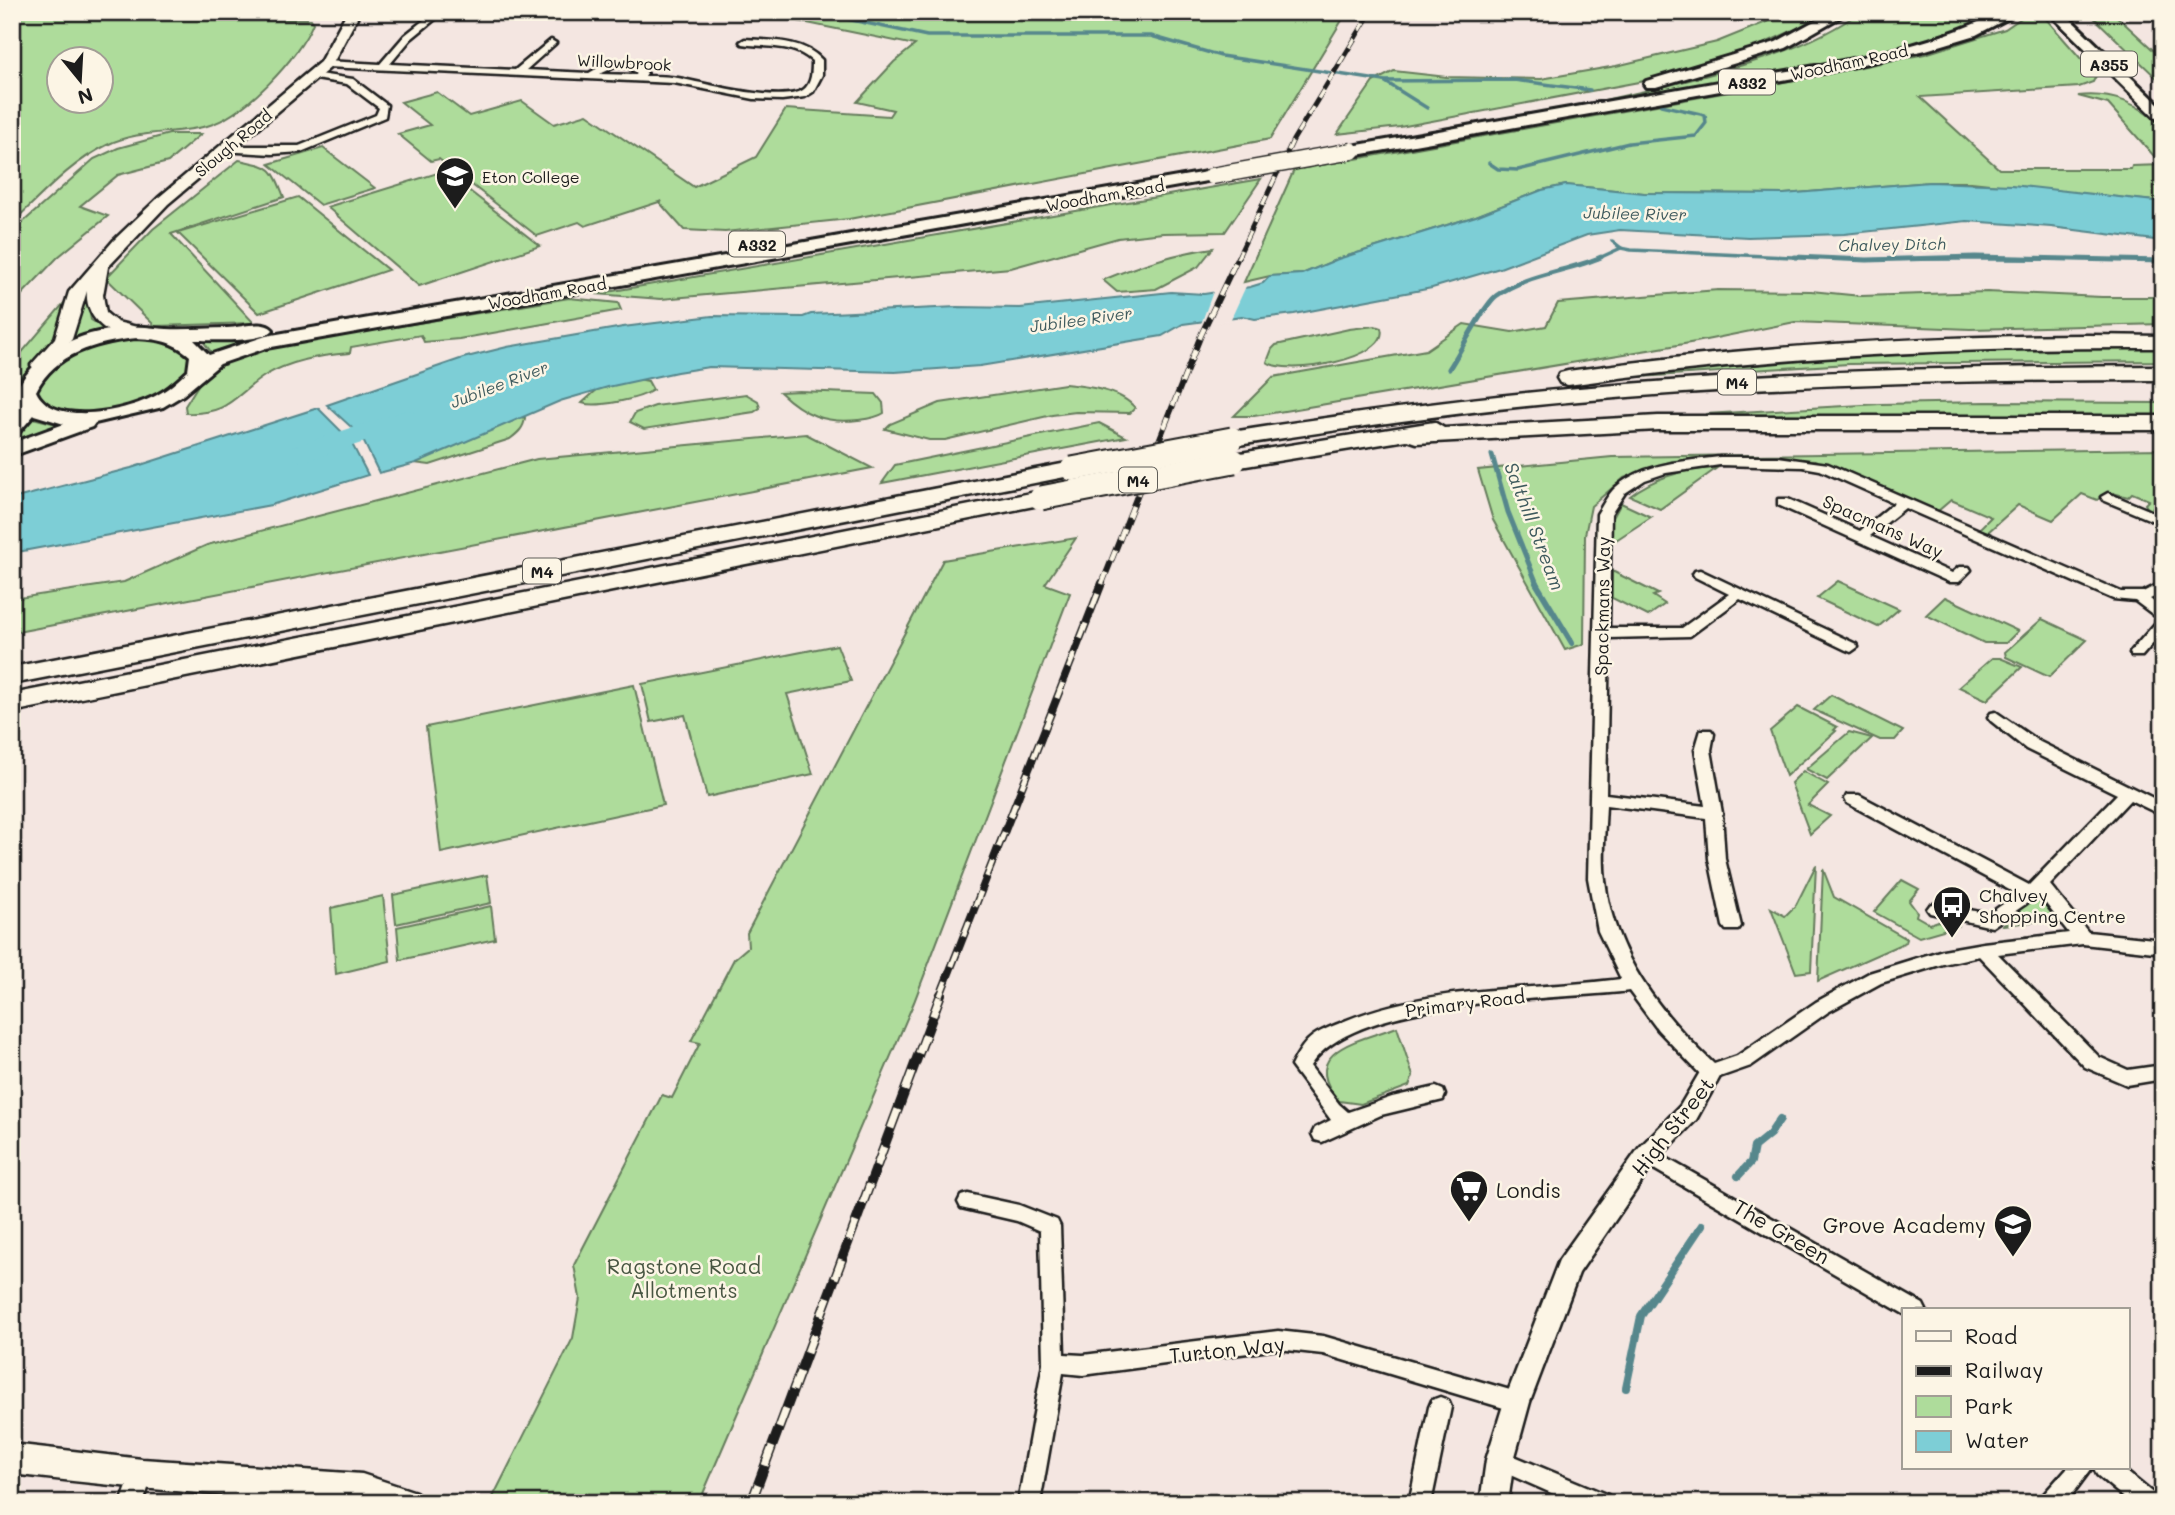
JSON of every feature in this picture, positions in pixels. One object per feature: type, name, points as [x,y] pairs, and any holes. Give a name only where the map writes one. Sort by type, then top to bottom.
[{"type":"highway","name":"M4","points":[[12,704],[1041,498],[1233,450],[1314,426],[1448,397],[1589,374],[1744,354],[1914,343],[2047,340],[2163,342]]},
{"type":"highway","name":"M4","points":[[1314,426],[1507,402],[1715,383],[1923,373],[2163,373]]},
{"type":"highway","name":"M4","points":[[1375,439],[1572,412],[1737,399],[1936,390],[2163,391]]},
{"type":"highway","name":"M4","points":[[12,676],[1072,469],[1233,450],[1658,423],[2163,423]]},
{"type":"main road","name":"Slough Road","points":[[40,365],[64,339],[77,292],[101,265],[163,201],[326,64],[354,12]]},
{"type":"main road","name":"Woodham Road","points":[[1354,146],[1682,76],[1781,45],[1842,12]]},
{"type":"main road","name":"Woodham Road","points":[[197,373],[225,355],[280,339],[1354,146],[1822,69],[1921,47],[1971,32],[2013,12]]},
{"type":"main road","name":"A355","points":[[2055,12],[2163,117]]},
{"type":"main road","name":"Woodham Road","points":[[148,333],[233,334],[286,327],[908,217],[1215,171]]},
{"type":"main road","points":[[101,265],[93,292],[97,315],[106,324],[148,333]]},
{"type":"main road","name":"A332","points":[[12,450],[60,430],[158,403],[180,390],[197,373],[201,363],[196,348],[178,338],[148,333],[118,335],[77,345],[40,365]]},
{"type":"main road","points":[[12,428],[30,403],[26,391],[27,383],[40,365]]},
{"type":"main road","name":"A332","points":[[30,403],[37,410],[58,416],[109,416]]},
{"type":"main road","points":[[12,1459],[137,1489],[362,1489],[405,1503]]},
{"type":"street","points":[[383,66],[408,37],[440,12]]},
{"type":"street","name":"Willowbrook","points":[[326,64],[674,80],[754,96],[802,95],[810,90],[817,75],[817,60],[814,55],[800,49],[745,42]]},
{"type":"street","points":[[517,73],[551,43]]},
{"type":"street","points":[[226,149],[302,149],[380,117],[384,107],[351,81],[312,76]]},
{"type":"street","name":"Spackmans Way","points":[[1711,1073],[1682,1046],[1631,984],[1606,929],[1595,878],[1604,514],[1622,488],[1653,472],[1689,464],[1800,462],[1823,467],[2119,597],[2140,598],[2163,616]]},
{"type":"street","points":[[2108,497],[2163,521]]},
{"type":"street","name":"Spacmans Way","points":[[1783,502],[1954,579],[1964,570]]},
{"type":"street","points":[[1861,537],[1903,503]]},
{"type":"street","points":[[1700,575],[1851,646]]},
{"type":"street","points":[[2140,598],[2157,592],[2163,586]]},
{"type":"street","points":[[1601,633],[1685,633],[1739,593]]},
{"type":"street","points":[[2137,653],[2163,623]]},
{"type":"street","points":[[1996,717],[2032,745],[2163,810]]},
{"type":"street","points":[[1706,734],[1703,750],[1714,813],[1717,859],[1732,926]]},
{"type":"street","points":[[1936,909],[1992,921],[2034,888],[2127,793]]},
{"type":"street","points":[[1599,799],[1714,813]]},
{"type":"street","points":[[1853,799],[2034,888],[2083,938]]},
{"type":"street","name":"High Street","points":[[1494,1503],[1500,1460],[1517,1402],[1568,1268],[1647,1155],[1688,1113],[1711,1073],[1744,1060],[1822,1007],[1875,978],[1943,957],[1983,949],[2083,938],[2163,947]]},
{"type":"street","points":[[1983,949],[2092,1062],[2127,1078],[2163,1072]]},
{"type":"street","name":"Primary Road","points":[[1345,1120],[1332,1110],[1300,1066],[1316,1044],[1350,1027],[1386,1014],[1451,1001],[1601,989],[1631,984]]},
{"type":"street","points":[[1322,1134],[1345,1120],[1408,1099],[1436,1094]]},
{"type":"street","name":"The Green","points":[[1647,1155],[1913,1308]]},
{"type":"street","points":[[968,1202],[1019,1213],[1050,1226],[1054,1363],[1028,1503]]},
{"type":"street","name":"Turton Way","points":[[1054,1363],[1083,1365],[1278,1340],[1322,1345],[1517,1402]]},
{"type":"street","points":[[1420,1503],[1440,1407]]},
{"type":"street","points":[[1500,1460],[1600,1503]]},
{"type":"street","points":[[2051,1503],[2079,1470]]},
{"type":"street","points":[[2107,1470],[2147,1503]]},
{"type":"green space","points":[[12,12],[270,12],[263,19],[311,19],[313,23],[296,52],[269,84],[237,111],[207,126],[144,134],[107,145],[81,161],[12,223]]},
{"type":"green space","points":[[735,12],[1347,12],[1270,139],[849,219],[725,232],[684,230],[660,203],[662,201],[585,226],[579,222],[537,236],[439,159],[431,161],[398,134],[430,125],[401,102],[437,92],[469,116],[522,101],[554,124],[587,114],[694,187],[756,157],[786,109],[889,116],[893,110],[857,102],[894,62],[915,45],[773,16]]},
{"type":"green space","points":[[1791,12],[1833,12],[1752,49],[1644,81],[1400,127],[1337,134],[1373,82],[1394,71],[1447,77],[1541,79],[1616,66],[1717,42]]},
{"type":"green space","points":[[1860,12],[2006,12],[1915,47],[1857,60],[1370,143],[1573,107],[1693,79],[1801,45]]},
{"type":"green space","points":[[2030,12],[2040,12],[2096,76],[2093,82],[2079,87],[1920,97],[1999,169],[2131,169],[2132,166],[2162,165],[2108,104],[2078,96],[2101,96],[2124,101],[2145,112],[2163,128],[2163,202],[1971,182],[1930,182],[1784,194],[1644,193],[1566,185],[1542,190],[1476,216],[1338,259],[1302,274],[1270,276],[1244,282],[1294,170],[1925,54],[2005,29]]},
{"type":"green space","points":[[2088,12],[2112,12],[2163,59],[2163,84]]},
{"type":"green space","points":[[169,134],[201,134],[168,162],[118,175],[80,206],[108,216],[58,257],[12,305],[12,232],[94,159],[118,148]]},
{"type":"green space","points":[[323,148],[375,188],[320,205],[269,164]]},
{"type":"green space","points":[[239,160],[269,169],[284,197],[171,234],[254,323],[155,326],[106,278],[153,229]]},
{"type":"green space","points":[[444,171],[540,246],[419,286],[327,207]]},
{"type":"green space","points":[[1204,172],[1203,175],[214,356],[203,341],[279,333]]},
{"type":"green space","points":[[1261,179],[1225,232],[1163,233],[1118,238],[1011,268],[661,299],[596,294]]},
{"type":"green space","points":[[298,197],[388,270],[259,313],[178,233]]},
{"type":"green space","points":[[1213,248],[1198,267],[1156,289],[1117,292],[1103,280],[1157,260]]},
{"type":"green space","points":[[1718,290],[1811,291],[1861,296],[1987,292],[2163,297],[2163,324],[1970,329],[1795,322],[1696,342],[1254,416],[1234,416],[1273,377],[1426,350],[1464,324],[1512,332],[1546,326],[1558,303]]},
{"type":"green space","points":[[69,297],[63,324],[56,338],[46,353],[20,379],[12,421],[12,364]]},
{"type":"green space","points":[[87,298],[91,320],[109,331],[71,342],[83,299]]},
{"type":"green space","points":[[569,298],[618,303],[621,310],[459,339],[424,342],[421,335],[351,347],[350,353],[329,355],[275,370],[213,411],[186,413],[185,406],[200,382],[232,356]]},
{"type":"green space","points":[[1375,326],[1381,328],[1380,339],[1370,349],[1354,356],[1314,366],[1278,366],[1267,362],[1276,345]]},
{"type":"green space","points":[[129,339],[160,341],[181,349],[188,354],[187,370],[174,385],[153,398],[127,407],[99,412],[73,412],[51,405],[37,392],[40,380],[47,370],[59,361],[88,348]]},
{"type":"green space","points":[[2053,346],[2163,349],[2163,361],[1849,364],[1606,379],[1726,360]]},
{"type":"green space","points":[[638,379],[648,381],[653,390],[618,402],[582,403],[599,388]]},
{"type":"green space","points":[[1065,384],[1112,393],[1135,408],[1130,413],[1076,412],[1052,415],[945,440],[929,440],[885,429],[890,424],[940,403]]},
{"type":"green space","points":[[780,392],[876,394],[883,403],[884,413],[858,420],[825,419],[806,412]]},
{"type":"green space","points":[[746,394],[758,401],[760,408],[754,412],[644,429],[630,422],[635,413],[655,406]]},
{"type":"green space","points":[[2163,403],[2163,418],[1705,414],[1880,404]]},
{"type":"green space","points":[[33,418],[60,425],[12,448],[12,438]]},
{"type":"green space","points":[[525,418],[522,427],[510,439],[430,465],[414,463]]},
{"type":"green space","points":[[1099,423],[1126,437],[882,483],[895,465]]},
{"type":"green space","points":[[806,434],[872,468],[12,633],[12,599],[124,582],[207,545],[537,459]]},
{"type":"green space","points":[[2163,449],[2163,499],[2153,507],[2163,512],[2163,515],[2148,509],[2145,504],[2149,500],[2132,493],[2128,497],[2109,492],[2097,500],[2082,494],[2053,520],[2018,505],[1988,532],[1979,529],[1991,517],[1951,500],[1938,511],[1951,517],[1948,519],[1814,460],[1750,458],[1672,461],[1624,478],[1591,506],[1585,535],[1584,644],[1565,650],[1493,520],[1478,470],[1612,457]]},
{"type":"green space","points":[[1717,468],[1660,509],[1630,496],[1650,483],[1671,475]]},
{"type":"green space","points":[[1621,503],[1651,517],[1610,544],[1610,523]]},
{"type":"green space","name":"Ragstone Road Allotments","points":[[1076,538],[1045,584],[1070,593],[914,1002],[699,1503],[490,1503],[573,1338],[580,1298],[574,1265],[662,1095],[672,1098],[700,1043],[691,1041],[734,959],[748,947],[747,933],[943,560]]},
{"type":"green space","points":[[1612,571],[1658,594],[1653,596],[1665,604],[1648,616],[1612,598]]},
{"type":"green space","points":[[1838,581],[1899,609],[1878,627],[1817,598]]},
{"type":"green space","points":[[1945,597],[2018,631],[2006,643],[1984,643],[1926,615]]},
{"type":"green space","points":[[2042,619],[2087,640],[2049,677],[2006,657],[2005,652]]},
{"type":"green space","points":[[837,645],[851,681],[787,694],[813,774],[707,797],[685,715],[651,722],[642,684]]},
{"type":"green space","points":[[1992,658],[2000,658],[2022,667],[1987,700],[1959,687]]},
{"type":"green space","points":[[634,685],[663,805],[441,853],[426,727]]},
{"type":"green space","points":[[1831,695],[1903,731],[1895,740],[1880,740],[1814,710]]},
{"type":"green space","points":[[1798,707],[1837,727],[1834,730],[1836,731],[1786,776],[1770,731]]},
{"type":"green space","points":[[1849,732],[1872,738],[1827,780],[1806,769]]},
{"type":"green space","points":[[1803,771],[1828,785],[1808,805],[1830,816],[1810,834],[1791,783]]},
{"type":"green space","points":[[1816,865],[1811,971],[1796,973],[1771,908],[1785,916],[1796,905]]},
{"type":"green space","points":[[1823,869],[1834,897],[1907,939],[1906,942],[1818,981]]},
{"type":"green space","points":[[487,875],[491,903],[396,924],[393,895]]},
{"type":"green space","points":[[1902,880],[1919,889],[1909,901],[1917,912],[1916,916],[1930,924],[1938,921],[1957,926],[1919,937],[1874,912]]},
{"type":"green space","points":[[383,896],[390,961],[336,974],[331,908]]},
{"type":"green space","points":[[2036,899],[2048,906],[2054,916],[2053,920],[2003,925],[2027,900]]},
{"type":"green space","points":[[491,906],[495,939],[400,960],[397,927]]},
{"type":"green space","points":[[1397,1027],[1413,1076],[1409,1086],[1361,1104],[1339,1101],[1328,1084],[1325,1070],[1329,1059],[1351,1043]]},
{"type":"water","points":[[1930,182],[2012,185],[2163,202],[2163,241],[2051,227],[1967,221],[1844,234],[1748,237],[1620,230],[1587,235],[1500,268],[1432,288],[1294,314],[1255,319],[1242,316],[1183,324],[1162,336],[980,366],[895,372],[709,367],[677,372],[560,401],[416,463],[379,473],[361,436],[327,405],[463,358],[507,347],[623,327],[712,316],[803,317],[811,314],[957,307],[1020,308],[1171,292],[1204,294],[1250,287],[1263,283],[1270,276],[1302,274],[1338,259],[1476,216],[1542,190],[1566,185],[1644,193],[1784,194]]},
{"type":"water","points":[[318,408],[350,440],[368,475],[271,505],[12,553],[12,499],[131,468]]},
{"type":"pier","points":[[1247,284],[1230,321],[1201,324],[1214,289]]},
{"type":"waterway","points":[[814,12],[927,36],[1151,36],[1221,56],[1384,81]]},
{"type":"waterway","points":[[1384,81],[1514,80],[1590,90]]},
{"type":"waterway","points":[[1384,81],[1427,108]]},
{"type":"waterway","points":[[1489,163],[1498,169],[1518,170],[1629,143],[1696,136],[1706,123],[1705,115],[1661,105]]},
{"type":"waterway","points":[[1612,241],[1621,248]]},
{"type":"waterway","name":"Salthill Stream","points":[[1597,259],[1621,248]]},
{"type":"waterway","name":"Chalvey Ditch","points":[[1621,248],[1836,259]]},
{"type":"waterway","name":"Salthill Stream","points":[[1449,369],[1478,319],[1496,296],[1533,278],[1601,257]]},
{"type":"waterway","name":"Chalvey Ditch","points":[[1795,257],[1867,260],[1975,257],[2163,261]]},
{"type":"waterway","name":"Chalvey Ditch","points":[[1914,259],[2054,259]]},
{"type":"waterway","name":"Jubilee River","points":[[303,453],[407,419]]},
{"type":"waterway","name":"Salthill Stream","points":[[1492,455],[1508,512],[1537,584]]},
{"type":"waterway","name":"Salthill Stream","points":[[1536,583],[1572,643]]},
{"type":"waterway","name":"Salthill Stream","points":[[1738,1176],[1751,1162],[1754,1147],[1770,1134],[1780,1119]]},
{"type":"waterway","name":"Salthill Stream","points":[[1626,1388],[1641,1316],[1702,1225]]},
{"type":"railway","points":[[1237,259],[1293,140],[1371,12]]},
{"type":"railway","points":[[1102,584],[1201,335],[1238,257]]},
{"type":"railway","points":[[940,996],[1102,583]]},
{"type":"railway","points":[[751,1503],[941,994]]},
{"type":"place","name":"Eton College","points":[[455,210]]},
{"type":"place","name":"Chalvey Shopping Centre","points":[[1952,939]]},
{"type":"place","name":"Londis","points":[[1469,1223]]},
{"type":"place","name":"Grove Academy","points":[[2013,1258]]}]
